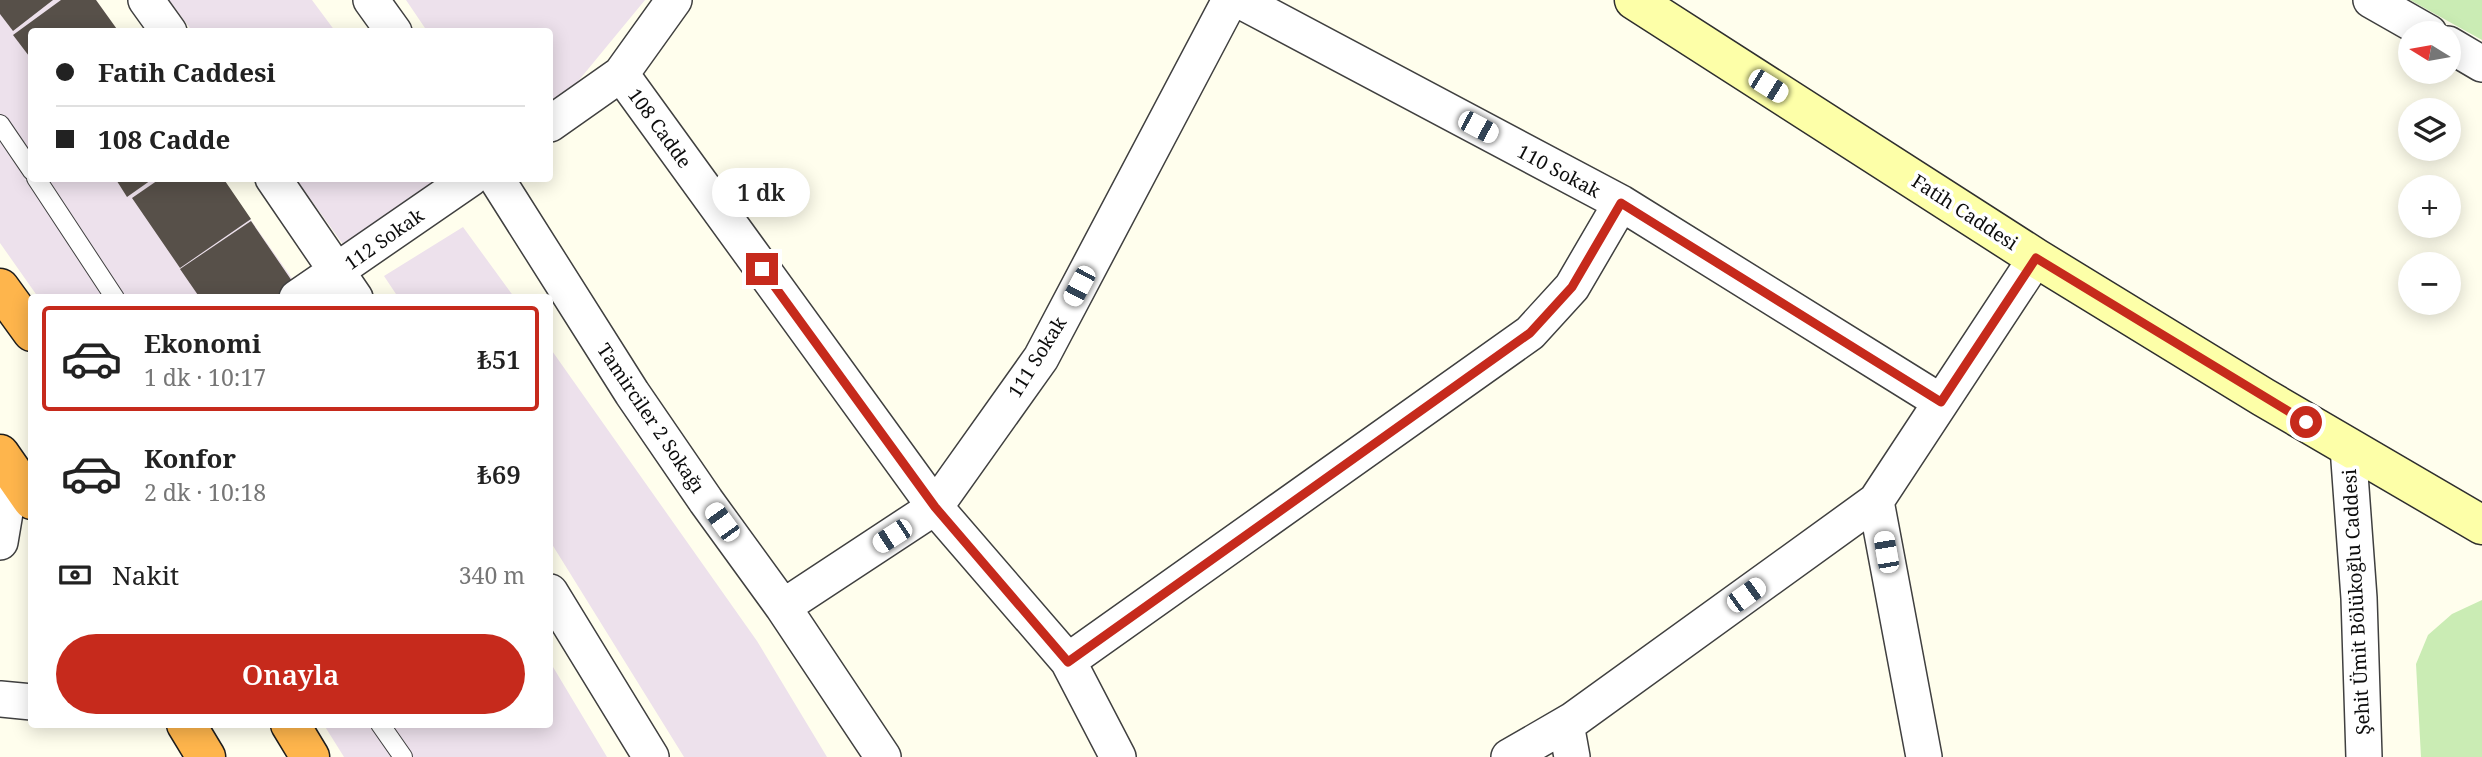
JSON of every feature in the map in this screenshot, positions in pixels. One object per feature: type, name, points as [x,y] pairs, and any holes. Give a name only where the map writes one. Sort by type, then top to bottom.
[{"type":"highway","points":[[0,288],[28,326]]},
{"type":"highway","points":[[292,728],[310,757]]},
{"type":"main road","name":"Fatih Caddesi","points":[[1634,0],[2036,258],[2482,525]]},
{"type":"street","points":[[146,0],[166,28]]},
{"type":"street","points":[[371,0],[391,28]]},
{"type":"street","points":[[553,122],[621,74],[674,0]]},
{"type":"street","name":"111 Sokak","points":[[783,607],[935,507],[1041,358],[1230,0]]},
{"type":"street","name":"110 Sokak","points":[[1239,0],[1621,203],[1941,402]]},
{"type":"street","points":[[2371,0],[2408,21]]},
{"type":"street","points":[[2461,52],[2482,64]]},
{"type":"street","name":"108 Cadde","points":[[621,74],[935,507],[1068,662],[1118,757]]},
{"type":"street","points":[[276,182],[347,284]]},
{"type":"street","name":"112 Sokak","points":[[311,294],[347,284],[466,182]]},
{"type":"street","name":"Tamirciler 2 Sokağı","points":[[499,182],[632,393],[783,607],[883,757]]},
{"type":"street","points":[[1068,662],[1530,333],[1572,287],[1621,203]]},
{"type":"street","points":[[1509,757],[1569,741],[1876,501],[2036,258]]},
{"type":"street","name":"Şehit Ümit Bölükoğlu Caddesi","points":[[2348,447],[2359,598],[2364,757]]},
{"type":"street","points":[[0,542],[14,475]]},
{"type":"street","points":[[1876,501],[1924,757]]},
{"type":"street","points":[[553,597],[652,757]]},
{"type":"street","points":[[0,699],[28,702]]},
{"type":"lane","points":[[0,124],[28,166]]},
{"type":"lane","points":[[39,182],[112,294]]},
{"type":"lane","points":[[383,728],[403,757]]},
{"type":"shaded area","points":[[0,0],[96,0],[116,28],[28,28],[28,182],[224,182],[298,287],[288,294],[36,294],[0,243]]},
{"type":"shaded area","points":[[169,0],[312,0],[333,28],[190,28]]},
{"type":"shaded area","points":[[406,0],[645,0],[553,110],[553,28],[425,28]]},
{"type":"shaded area","points":[[298,182],[442,182],[443,184],[347,250]]},
{"type":"shaded area","points":[[463,227],[512,294],[396,294],[384,276]]},
{"type":"shaded area","points":[[553,352],[757,641],[827,757],[684,757],[553,546]]},
{"type":"shaded area","points":[[553,667],[607,757],[344,757],[326,728],[553,728]]},
{"type":"green space","points":[[2410,0],[2482,0],[2482,40],[2461,28],[2461,21],[2448,21]]},
{"type":"green space","points":[[2482,600],[2482,757],[2421,757],[2416,664],[2428,635],[2452,614]]},
{"type":"building","points":[[0,0],[53,0],[13,31],[0,14]]},
{"type":"building","points":[[61,0],[96,0],[116,28],[28,28],[28,55],[13,35]]},
{"type":"building","points":[[118,182],[148,182],[127,197]]},
{"type":"building","points":[[155,182],[226,182],[251,219],[180,268],[132,198]]},
{"type":"building","points":[[251,221],[294,284],[280,294],[197,294],[180,269]]},
{"type":"route","points":[[762,269],[935,507],[1068,662],[1530,333],[1572,287],[1621,203],[1941,402],[2036,258],[2306,422]]}]
